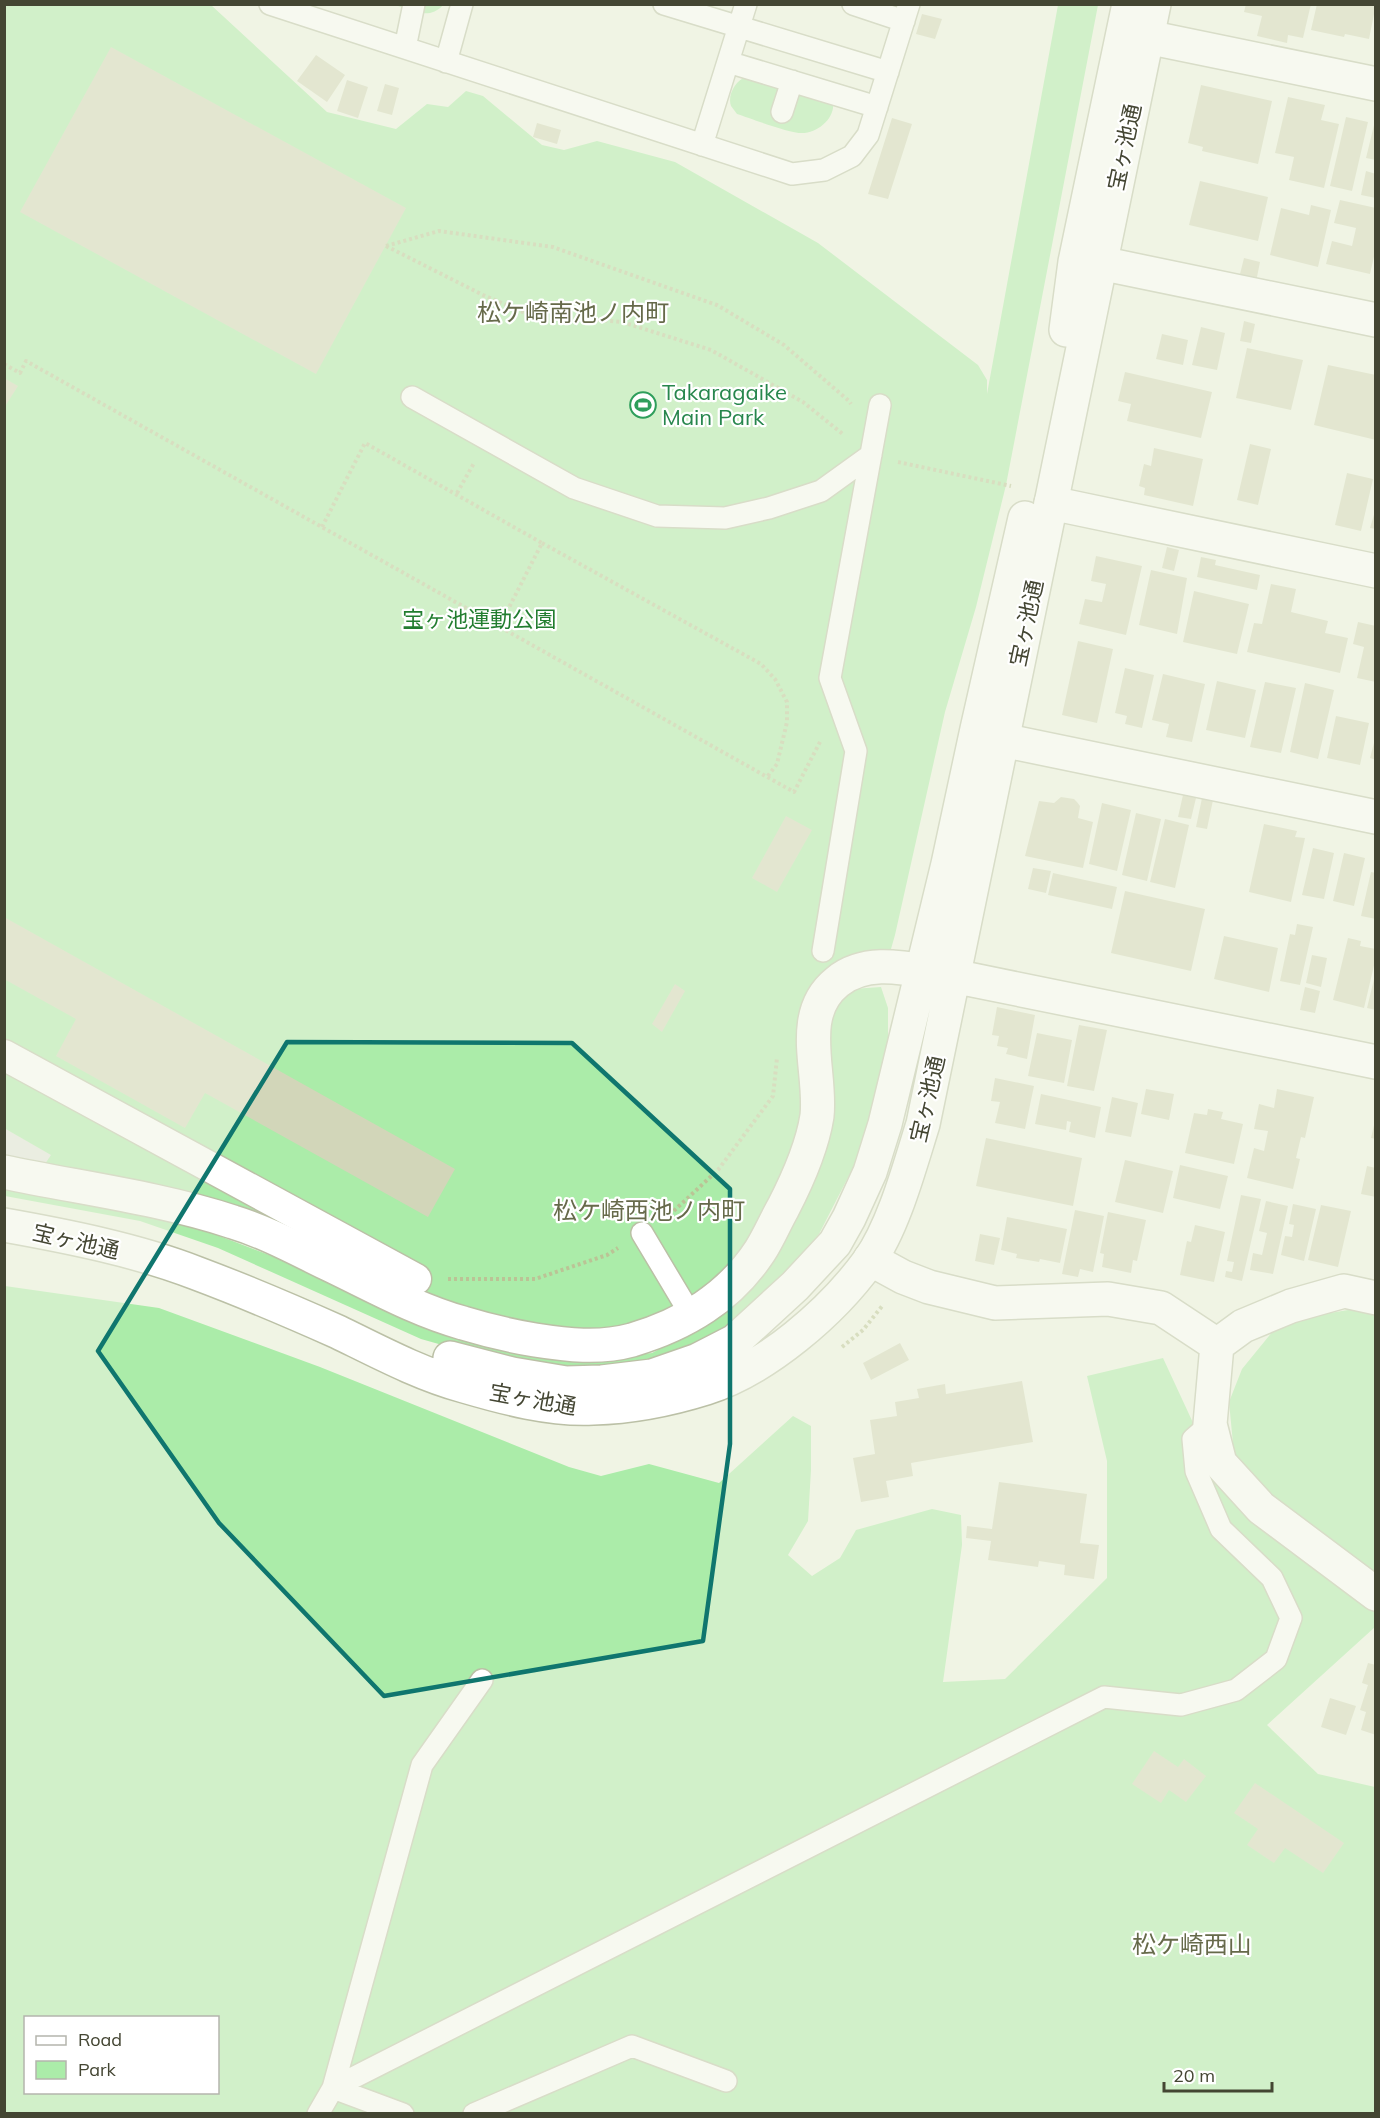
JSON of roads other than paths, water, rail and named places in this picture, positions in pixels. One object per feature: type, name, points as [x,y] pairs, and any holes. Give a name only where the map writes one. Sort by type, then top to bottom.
[{"type":"street","name":"宝ヶ池通","points":[[4,1226],[49,1233],[193,1271],[289,1310],[416,1369],[462,1386],[547,1406],[592,1408],[639,1402],[708,1387],[757,1364],[792,1339],[836,1301],[870,1259],[890,1220],[923,1124],[1002,740],[1076,262],[1128,4]]},
{"type":"street","name":"宝ヶ池通","points":[[4,1205],[141,1236],[221,1261],[416,1347],[464,1363],[566,1383],[602,1382],[652,1376],[698,1360],[735,1341],[795,1286],[835,1243],[849,1218],[870,1172],[885,1124],[948,864],[977,729],[1041,497],[1100,263],[1154,4]]},
{"type":"street","points":[[1147,37],[1376,84]]},
{"type":"street","points":[[1100,263],[1376,320]]},
{"type":"street","points":[[1041,497],[1376,571]]},
{"type":"street","points":[[1002,740],[1376,817]]},
{"type":"street","points":[[4,1173],[187,1209],[234,1222],[272,1237],[404,1300],[461,1323],[520,1337],[561,1344],[595,1346],[630,1340],[671,1325],[705,1308],[736,1282],[760,1250],[793,1188],[809,1150],[817,1114],[813,1025],[822,1001],[833,984],[850,972],[874,966],[954,976],[1376,1062]]},
{"type":"street","points":[[4,1055],[416,1279]]},
{"type":"street","points":[[870,1259],[903,1277],[929,1287],[995,1302],[1108,1299],[1161,1308],[1217,1345]]},
{"type":"street","points":[[1376,1298],[1344,1291],[1291,1306],[1243,1326],[1217,1345],[1210,1424],[1220,1463],[1261,1508],[1376,1594]]},
{"type":"lane","points":[[270,4],[300,9],[446,62],[792,174],[824,170],[852,156],[868,135],[907,13],[853,4]]},
{"type":"lane","points":[[405,48],[414,4]]},
{"type":"lane","points":[[446,62],[462,4]]},
{"type":"lane","points":[[664,4],[888,72]]},
{"type":"lane","points":[[702,145],[746,4]]},
{"type":"lane","points":[[728,62],[877,107]]},
{"type":"lane","points":[[782,112],[792,81]]},
{"type":"lane","points":[[412,397],[574,488],[657,516],[725,518],[769,508],[821,491],[871,455]]},
{"type":"lane","points":[[823,951],[856,751],[830,678],[880,405]]},
{"type":"lane","points":[[642,1233],[691,1315]]},
{"type":"lane","points":[[333,2088],[1104,1697],[1181,1705],[1236,1690],[1276,1659],[1291,1618],[1272,1578],[1221,1529],[1196,1471],[1193,1439],[1210,1424]]},
{"type":"lane","points":[[318,2114],[333,2088],[422,1765],[482,1680]]},
{"type":"lane","points":[[474,2114],[632,2046],[726,2081]]},
{"type":"lane","points":[[333,2088],[403,2114]]},
{"type":"place","name":"Takaragaike Main Park","points":[[643,405]]},
{"type":"district","name":"松ケ崎南池ノ内町","points":[[573,313]]},
{"type":"district","name":"松ケ崎西池ノ内町","points":[[649,1211]]},
{"type":"district","name":"松ケ崎西山","points":[[1192,1945]]},
{"type":"park label","name":"宝ヶ池運動公園","points":[[479,619]]}]
